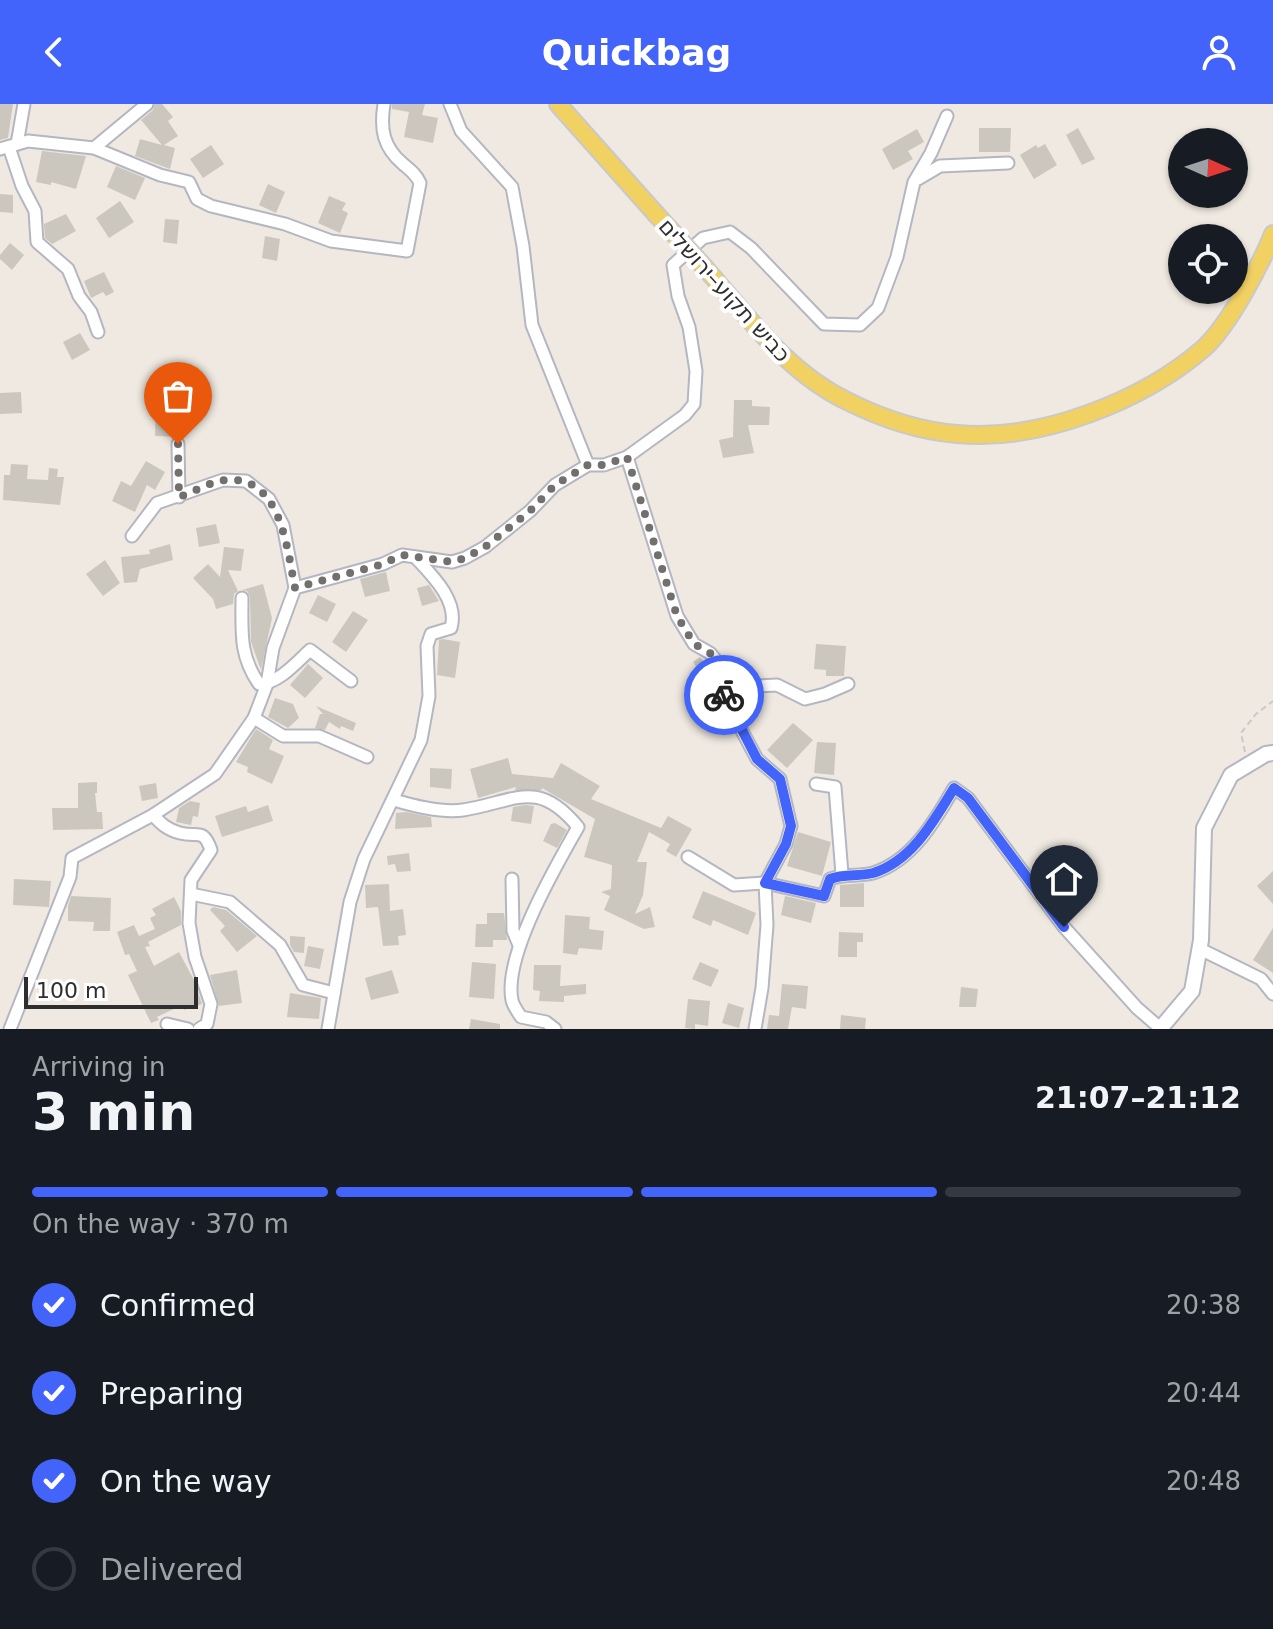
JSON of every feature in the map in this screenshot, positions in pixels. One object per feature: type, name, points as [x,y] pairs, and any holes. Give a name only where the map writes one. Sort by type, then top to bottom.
[{"type":"main road","name":"כביש תקוע–ירושלים","points":[[558,104],[789,362],[845,400],[902,424],[958,435],[1013,433],[1062,422],[1122,400],[1175,370],[1206,346],[1245,291],[1273,234]]},
{"type":"street","points":[[24,104],[9,147],[22,186],[35,211],[37,242],[68,269],[98,332]]},
{"type":"street","points":[[94,148],[147,104]]},
{"type":"street","points":[[9,147],[28,141],[94,148],[160,175],[189,182],[197,199],[211,206],[285,224],[331,241],[407,251],[420,183],[417,175],[383,141],[384,104]]},
{"type":"street","points":[[450,104],[461,131],[512,187],[523,246],[532,325],[588,465]]},
{"type":"street","points":[[295,588],[383,564],[402,555],[452,562],[465,558],[485,547],[530,511],[555,485],[588,465],[604,465],[627,457],[685,415],[694,404],[696,371],[673,265],[703,238],[730,232],[751,248],[824,324],[860,325],[878,308],[893,270],[914,182],[947,116]]},
{"type":"street","points":[[914,182],[940,166],[1008,163]]},
{"type":"street","points":[[178,444],[179,497]]},
{"type":"street","points":[[627,457],[677,616],[694,644],[710,653],[730,678],[757,686],[777,685],[805,699],[848,684]]},
{"type":"street","points":[[10,1029],[70,877],[72,858],[153,815],[215,774],[254,718],[267,684],[273,648],[295,588],[283,525],[269,499],[246,481],[223,480],[157,503],[132,536]]},
{"type":"street","points":[[328,1029],[350,902],[364,859],[421,740],[429,696],[427,646],[431,634],[451,628],[453,620],[451,603],[444,591],[415,557]]},
{"type":"street","points":[[242,598],[242,642],[247,667],[259,684],[267,684],[310,650],[351,681]]},
{"type":"street","points":[[730,678],[724,697],[757,759],[780,779],[791,826],[786,844],[765,883],[767,925],[755,1029]]},
{"type":"street","points":[[254,718],[283,736],[319,736],[367,757]]},
{"type":"street","points":[[688,857],[734,885],[765,883],[824,896],[830,879],[842,874],[865,875],[890,868],[929,830],[954,788],[968,798],[1064,927],[1160,1029],[1192,991],[1200,949],[1204,828],[1231,775],[1273,753]]},
{"type":"street","points":[[816,784],[835,787],[842,874]]},
{"type":"street","points":[[394,800],[460,810],[525,796],[557,804],[578,827],[519,945],[512,1001],[521,1017],[546,1022],[555,1029]]},
{"type":"street","points":[[153,815],[164,827],[184,835],[198,833],[207,838],[211,850],[191,880],[189,923],[195,957],[211,1004],[207,1024],[199,1029]]},
{"type":"street","points":[[512,879],[513,931],[519,945]]},
{"type":"street","points":[[191,894],[230,902],[280,945],[303,985],[334,993]]},
{"type":"street","points":[[1200,949],[1261,979],[1273,994]]},
{"type":"street","points":[[167,1024],[188,1029]]},
{"type":"path","points":[[1248,765],[1241,733],[1256,714],[1273,701]]},
{"type":"building","points":[[0,104],[13,104],[8,138],[0,140]]},
{"type":"building","points":[[155,104],[162,104],[173,117],[168,121],[178,136],[164,145],[175,148],[170,169],[135,156],[140,139],[162,145],[141,120],[153,110]]},
{"type":"building","points":[[392,104],[425,104],[422,115],[438,118],[433,143],[404,137],[409,112],[392,109]]},
{"type":"building","points":[[979,128],[1011,128],[1010,152],[979,152]]},
{"type":"building","points":[[1078,128],[1095,159],[1082,165],[1066,135]]},
{"type":"building","points":[[917,129],[924,142],[908,151],[913,159],[893,170],[882,149]]},
{"type":"building","points":[[1045,144],[1057,165],[1034,179],[1020,155],[1036,145],[1038,148]]},
{"type":"building","points":[[211,145],[224,164],[203,178],[190,159]]},
{"type":"building","points":[[42,151],[86,156],[76,189],[51,182],[51,185],[36,182]]},
{"type":"building","points":[[116,166],[145,178],[135,200],[107,187]]},
{"type":"building","points":[[268,184],[285,192],[276,213],[259,205]]},
{"type":"building","points":[[0,194],[13,195],[13,213],[0,212]]},
{"type":"building","points":[[329,196],[346,203],[342,210],[348,213],[340,233],[318,223]]},
{"type":"building","points":[[120,201],[134,222],[109,238],[96,218]]},
{"type":"building","points":[[66,214],[76,231],[52,244],[45,238],[44,224]]},
{"type":"building","points":[[165,219],[179,220],[177,244],[163,242]]},
{"type":"building","points":[[265,236],[280,239],[277,261],[262,258]]},
{"type":"building","points":[[10,243],[24,255],[12,270],[0,259]]},
{"type":"building","points":[[104,272],[114,292],[106,296],[103,292],[91,298],[84,281]]},
{"type":"building","points":[[80,333],[90,350],[72,360],[63,342]]},
{"type":"building","points":[[21,392],[22,413],[0,414],[0,393]]},
{"type":"building","points":[[734,400],[752,400],[752,406],[770,407],[769,425],[748,425],[754,453],[723,458],[719,440],[733,437]]},
{"type":"building","points":[[156,411],[174,411],[174,418],[183,419],[183,437],[155,436]]},
{"type":"building","points":[[146,461],[165,472],[155,490],[147,485],[135,512],[112,501],[121,481],[131,486]]},
{"type":"building","points":[[11,464],[28,465],[27,479],[48,480],[49,468],[58,469],[57,477],[64,477],[60,505],[3,500],[4,475],[10,475]]},
{"type":"building","points":[[216,524],[220,543],[199,547],[196,528]]},
{"type":"building","points":[[170,544],[173,560],[140,569],[137,582],[124,583],[121,557],[150,554],[149,550]]},
{"type":"building","points":[[224,547],[244,549],[241,571],[228,570],[238,591],[234,594],[233,604],[216,609],[213,599],[193,578],[208,564],[220,577]]},
{"type":"building","points":[[105,560],[120,583],[103,596],[86,574]]},
{"type":"building","points":[[386,572],[390,591],[365,597],[360,579]]},
{"type":"building","points":[[263,584],[272,618],[261,670],[251,642],[250,597],[247,591],[242,590]]},
{"type":"building","points":[[429,585],[439,601],[422,606],[417,588]]},
{"type":"building","points":[[318,595],[336,604],[327,622],[309,613]]},
{"type":"building","points":[[353,611],[368,620],[346,652],[332,642]]},
{"type":"building","points":[[439,640],[460,642],[455,678],[437,675]]},
{"type":"building","points":[[816,644],[846,646],[844,676],[826,676],[826,670],[814,669]]},
{"type":"building","points":[[700,657],[719,679],[696,694],[688,682],[701,674],[693,662]]},
{"type":"building","points":[[308,664],[323,678],[305,698],[290,685]]},
{"type":"building","points":[[275,698],[293,704],[299,718],[288,728],[268,717]]},
{"type":"building","points":[[701,698],[718,705],[713,723],[695,717]]},
{"type":"building","points":[[316,706],[356,723],[353,731],[341,726],[340,729],[329,722],[325,730],[315,728],[320,714],[323,714]]},
{"type":"building","points":[[793,723],[813,740],[787,768],[767,750]]},
{"type":"building","points":[[256,729],[273,740],[269,749],[284,756],[272,784],[247,772],[248,767],[236,762]]},
{"type":"building","points":[[817,742],[836,743],[834,775],[814,773]]},
{"type":"building","points":[[508,758],[512,774],[553,778],[561,763],[600,786],[591,799],[661,828],[668,816],[692,829],[676,857],[666,851],[670,844],[649,832],[637,862],[647,862],[643,895],[635,914],[650,907],[655,927],[644,929],[604,910],[610,896],[601,892],[611,889],[612,865],[584,857],[595,819],[542,788],[515,790],[516,787],[478,798],[470,769]]},
{"type":"building","points":[[430,768],[452,769],[451,789],[430,787]]},
{"type":"building","points":[[97,782],[97,812],[102,812],[103,829],[53,830],[52,808],[78,808],[78,783]]},
{"type":"building","points":[[156,783],[158,798],[142,801],[139,786]]},
{"type":"building","points":[[190,801],[200,803],[198,817],[193,816],[191,825],[176,822],[179,808]]},
{"type":"building","points":[[268,805],[273,821],[222,837],[215,816],[246,806],[248,812]]},
{"type":"building","points":[[534,806],[531,824],[511,821],[513,807]]},
{"type":"building","points":[[396,813],[431,817],[432,827],[395,829]]},
{"type":"building","points":[[551,824],[567,830],[557,848],[543,841]]},
{"type":"building","points":[[798,832],[831,842],[822,876],[787,866]]},
{"type":"building","points":[[409,853],[411,871],[397,872],[395,864],[388,865],[387,856]]},
{"type":"building","points":[[1273,871],[1273,904],[1257,886]]},
{"type":"building","points":[[14,879],[51,881],[49,907],[13,905]]},
{"type":"building","points":[[864,883],[864,907],[840,907],[840,885]]},
{"type":"building","points":[[389,884],[390,911],[403,909],[406,935],[398,936],[399,945],[383,946],[378,907],[366,908],[365,885]]},
{"type":"building","points":[[703,891],[756,913],[748,935],[713,920],[711,926],[692,918]]},
{"type":"building","points":[[71,896],[111,898],[110,931],[93,931],[94,922],[68,921]]},
{"type":"building","points":[[785,896],[816,903],[811,923],[781,915]]},
{"type":"building","points":[[174,897],[181,911],[181,925],[148,942],[150,946],[145,947],[154,966],[179,952],[202,1004],[184,1010],[182,1005],[151,1023],[128,975],[137,971],[129,954],[125,955],[117,932],[134,925],[139,936],[155,929],[150,918],[156,915],[152,909]]},
{"type":"building","points":[[213,907],[226,910],[257,936],[237,952],[220,931],[225,926],[210,910]]},
{"type":"building","points":[[487,913],[504,913],[507,940],[493,940],[493,947],[475,947],[476,924],[487,924]]},
{"type":"building","points":[[565,915],[590,917],[589,929],[604,931],[602,950],[579,948],[577,955],[563,953]]},
{"type":"building","points":[[1273,928],[1273,973],[1253,960]]},
{"type":"building","points":[[839,932],[863,933],[863,942],[857,942],[857,957],[838,957]]},
{"type":"building","points":[[290,936],[305,937],[304,953],[294,952]]},
{"type":"building","points":[[308,946],[324,949],[320,969],[304,966]]},
{"type":"building","points":[[472,962],[496,964],[494,999],[469,997]]},
{"type":"building","points":[[700,962],[719,970],[711,987],[692,979]]},
{"type":"building","points":[[534,965],[561,965],[560,986],[586,984],[586,994],[564,996],[564,1002],[539,1001],[540,991],[533,990]]},
{"type":"building","points":[[237,970],[242,1003],[219,1006],[210,975]]},
{"type":"building","points":[[392,970],[399,993],[371,1000],[365,978]]},
{"type":"building","points":[[782,984],[808,986],[806,1009],[792,1007],[788,1029],[767,1029],[769,1015],[779,1016]]},
{"type":"building","points":[[961,987],[978,989],[976,1007],[959,1007]]},
{"type":"building","points":[[290,993],[321,998],[319,1019],[287,1017]]},
{"type":"building","points":[[688,999],[710,1001],[708,1026],[695,1024],[695,1029],[685,1028]]},
{"type":"building","points":[[728,1003],[744,1008],[739,1028],[722,1023]]},
{"type":"building","points":[[841,1015],[866,1018],[865,1029],[840,1029]]},
{"type":"building","points":[[471,1019],[500,1024],[500,1029],[469,1029]]},
{"type":"way so far","points":[[178,444],[179,497],[223,480],[246,481],[269,499],[283,525],[295,588],[383,564],[402,555],[452,562],[465,558],[485,547],[530,511],[555,485],[588,465],[604,465],[627,457],[677,616],[694,644],[710,653],[730,678],[724,695]]},
{"type":"route","points":[[724,695],[757,759],[780,779],[791,826],[786,844],[765,883],[824,896],[830,879],[842,874],[865,875],[890,868],[929,830],[954,788],[968,798],[1064,927]]}]
